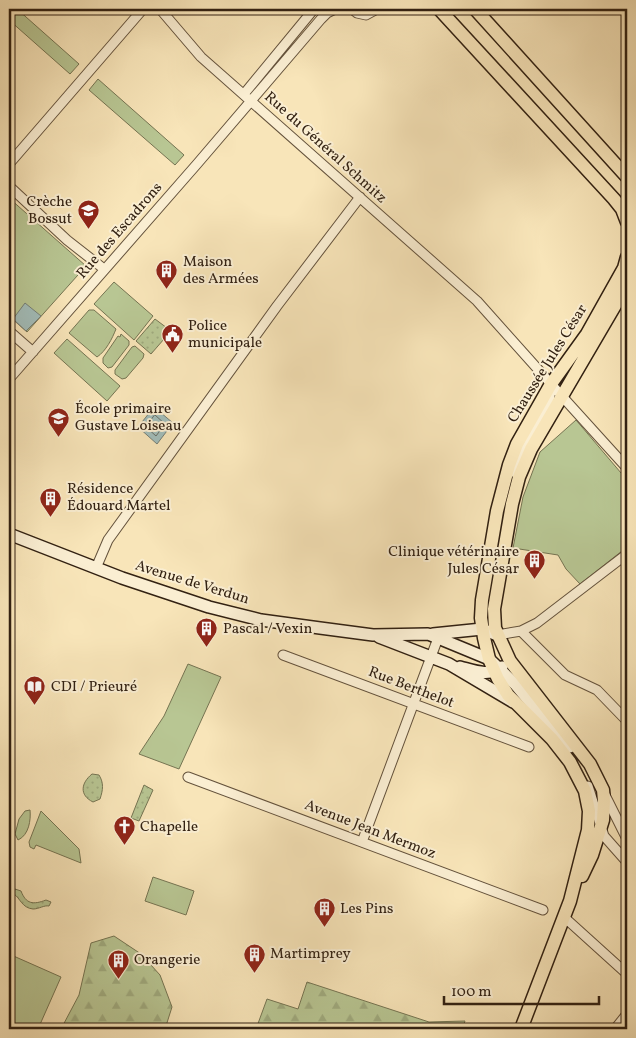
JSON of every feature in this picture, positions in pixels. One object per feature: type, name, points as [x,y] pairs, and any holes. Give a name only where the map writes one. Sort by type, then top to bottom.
[{"type":"main road","points":[[439,9],[622,208],[627,222]]},
{"type":"main road","points":[[475,9],[627,172]]},
{"type":"main road","points":[[601,146],[627,177]]},
{"type":"main road","points":[[584,166],[627,207]]},
{"type":"main road","name":"Chaussée Jules César","points":[[570,901],[588,830],[585,791],[570,763],[552,739],[517,705],[504,689],[497,670],[490,659],[482,629],[482,604],[497,511],[509,465],[517,444],[551,384],[587,334],[626,263]]},
{"type":"main road","name":"Chaussée Jules César","points":[[603,790],[590,764],[510,661],[503,634],[495,628],[494,609],[512,504],[519,477],[531,449],[627,285]]},
{"type":"main road","name":"Avenue de Verdun","points":[[9,534],[96,568],[217,609],[262,620],[373,635],[433,636],[490,659]]},
{"type":"main road","points":[[433,636],[482,629],[503,634]]},
{"type":"main road","name":"Avenue de Verdun","points":[[373,635],[449,664],[517,705]]},
{"type":"main road","points":[[449,664],[483,672],[497,670],[510,661]]},
{"type":"main road","points":[[497,670],[515,684],[578,756],[590,764]]},
{"type":"main road","points":[[521,1029],[570,901],[603,832],[603,790]]},
{"type":"street","points":[[9,164],[143,9]]},
{"type":"street","name":"Rue du Général Schmitz","points":[[160,9],[201,57],[477,301],[562,397]]},
{"type":"street","points":[[244,94],[314,9]]},
{"type":"street","name":"Rue des Escadrons","points":[[9,379],[321,19],[335,9]]},
{"type":"street","points":[[352,9],[357,13],[366,15],[377,9]]},
{"type":"street","points":[[9,186],[67,240],[104,270]]},
{"type":"street","points":[[96,568],[108,540],[278,306],[360,198]]},
{"type":"street","points":[[9,331],[33,352]]},
{"type":"street","points":[[587,334],[565,384],[562,397],[627,468]]},
{"type":"street","points":[[512,504],[513,480],[519,461],[531,435],[549,405],[551,384]]},
{"type":"street","points":[[503,634],[521,631],[537,623],[627,554]]},
{"type":"street","points":[[521,631],[565,674],[597,690],[627,721]]},
{"type":"street","points":[[362,842],[431,657],[433,636]]},
{"type":"street","name":"Rue Berthelot","points":[[283,655],[529,747]]},
{"type":"street","points":[[570,763],[586,782],[590,790],[603,832],[627,862]]},
{"type":"street","name":"Avenue Jean Mermoz","points":[[188,777],[542,910]]},
{"type":"street","points":[[603,790],[627,839]]},
{"type":"street","points":[[564,917],[627,974]]},
{"type":"street","points":[[615,1029],[627,1014]]},
{"type":"green space","points":[[9,9],[17,9],[79,64],[70,74],[9,20]]},
{"type":"green space","points":[[98,79],[184,155],[175,165],[89,90]]},
{"type":"green space","points":[[9,198],[86,266],[27,332],[9,316]]},
{"type":"green space","points":[[114,282],[153,316],[134,340],[94,304]]},
{"type":"green space","points":[[89,310],[94,310],[116,329],[111,341],[97,357],[69,333]]},
{"type":"green space","points":[[155,319],[171,331],[151,354],[136,341]]},
{"type":"green space","points":[[121,334],[129,341],[129,345],[112,367],[108,368],[103,363],[103,358]]},
{"type":"green space","points":[[67,339],[120,386],[107,401],[54,353]]},
{"type":"green space","points":[[135,346],[144,354],[143,358],[126,378],[122,379],[115,374],[115,370],[132,347]]},
{"type":"green space","points":[[576,420],[627,480],[627,547],[580,584],[566,569],[558,555],[513,548],[523,497],[540,452]]},
{"type":"green space","points":[[188,664],[221,677],[179,769],[139,754],[164,716]]},
{"type":"green space","points":[[92,774],[99,775],[102,781],[100,799],[93,802],[85,796],[83,789],[86,781]]},
{"type":"green space","points":[[144,785],[153,790],[139,821],[131,818]]},
{"type":"green space","points":[[30,810],[30,823],[27,831],[18,840],[15,834],[19,819],[25,811]]},
{"type":"green space","points":[[41,811],[79,849],[81,863],[36,845],[34,849],[30,847],[29,842]]},
{"type":"green space","points":[[153,877],[194,891],[186,915],[145,901]]},
{"type":"green space","points":[[15,889],[21,891],[25,899],[30,902],[37,903],[46,900],[51,902],[49,906],[35,909],[29,908],[14,894]]},
{"type":"green space","points":[[114,936],[141,954],[160,975],[172,1007],[165,1029],[61,1029],[79,995],[91,943]]},
{"type":"green space","points":[[9,954],[61,977],[38,1029],[9,1029]]},
{"type":"green space","points":[[307,982],[429,1022],[465,1021],[462,1029],[256,1029],[267,999],[298,1009]]},
{"type":"water","points":[[25,303],[41,316],[26,331],[13,319]]},
{"type":"water","points":[[154,407],[173,423],[157,444],[138,427]]},
{"type":"place","name":"Crèche Bossut","points":[[88,230]]},
{"type":"place","name":"Maison des Armées","points":[[167,290]]},
{"type":"place","name":"Police municipale","points":[[172,354]]},
{"type":"place","name":"École primaire Gustave Loiseau","points":[[59,437]]},
{"type":"place","name":"Résidence Édouard Martel","points":[[51,517]]},
{"type":"place","name":"Clinique vétérinaire Jules César","points":[[535,580]]},
{"type":"place","name":"Pascal / Vexin","points":[[207,648]]},
{"type":"place","name":"CDI / Prieuré","points":[[35,706]]},
{"type":"place","name":"Chapelle","points":[[124,846]]},
{"type":"place","name":"Les Pins","points":[[324,928]]},
{"type":"place","name":"Martimprey","points":[[254,973]]},
{"type":"place","name":"Orangerie","points":[[118,979]]}]
